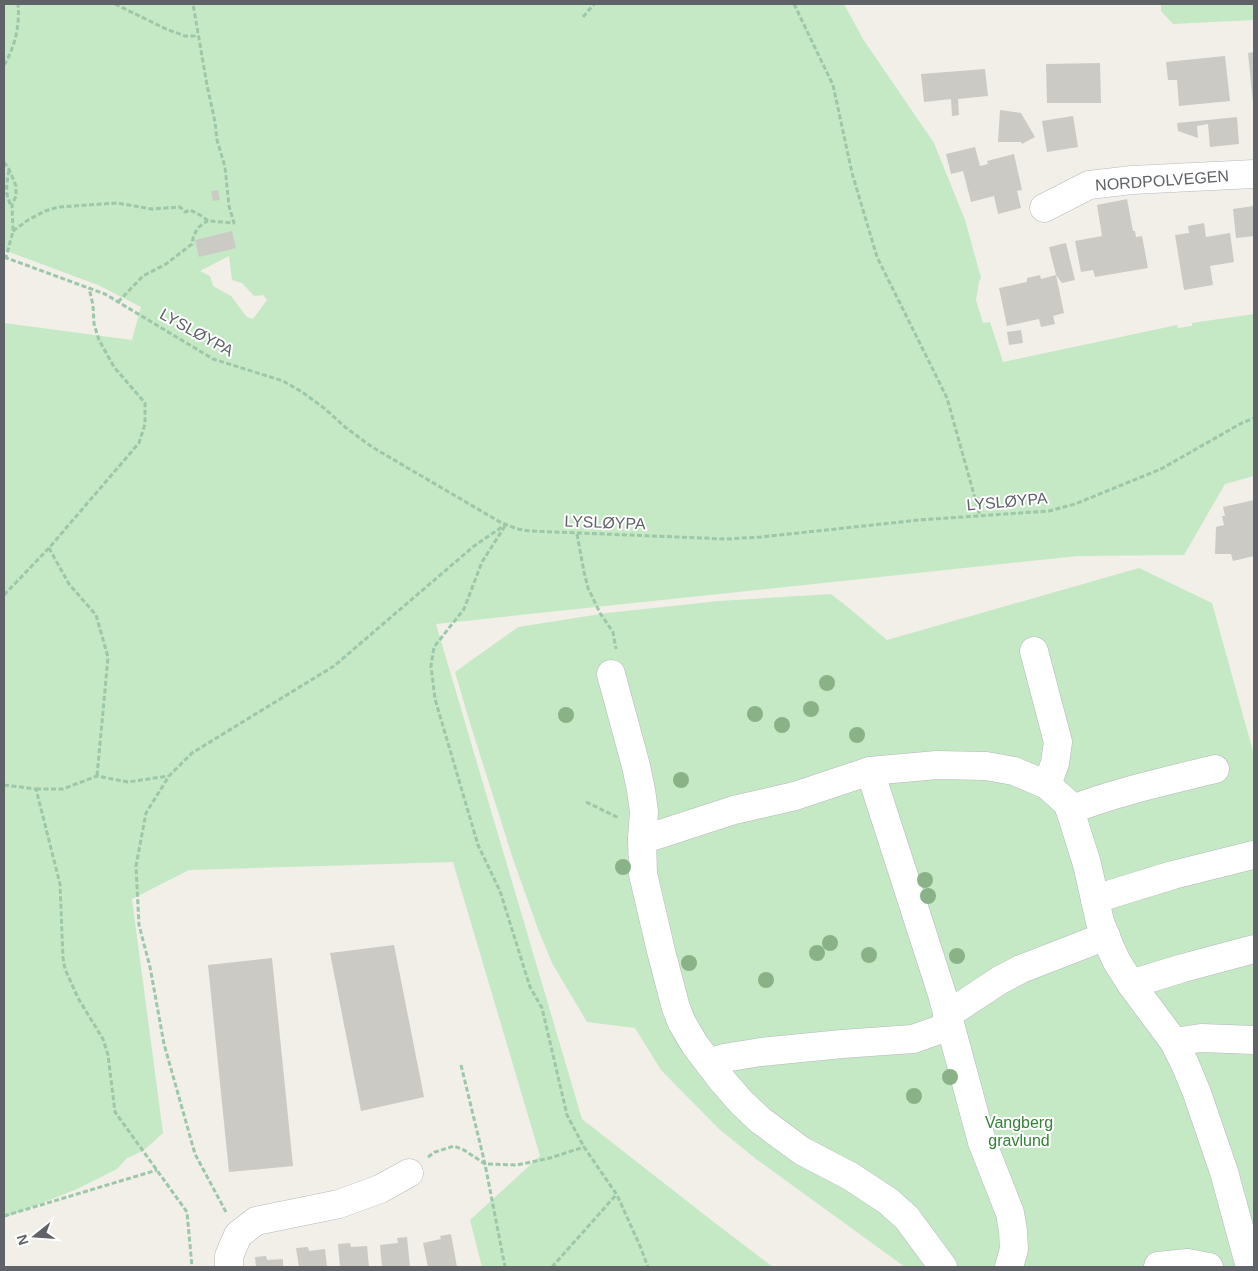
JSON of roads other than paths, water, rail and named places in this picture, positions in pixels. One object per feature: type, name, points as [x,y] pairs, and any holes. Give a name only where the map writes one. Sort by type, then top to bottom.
[{"type":"street","name":"NORDPOLVEGEN","points":[[1044,208],[1089,185],[1132,180],[1254,174]]},
{"type":"street","points":[[1034,651],[1065,725],[1058,742],[1057,755],[1047,785]]},
{"type":"street","points":[[610,674],[641,790],[644,812],[642,838],[643,874],[661,951],[676,1008],[682,1023],[709,1063],[741,1102],[768,1126],[802,1150],[850,1176],[888,1201],[907,1218],[943,1267]]},
{"type":"street","points":[[642,838],[654,836],[734,810],[795,796],[870,771],[937,765],[986,766],[1014,771],[1047,785],[1067,803],[1070,810],[1083,849],[1100,922],[1117,962],[1131,984],[1167,1031],[1186,1064],[1207,1119],[1224,1172],[1250,1267]]},
{"type":"street","points":[[1070,810],[1215,769]]},
{"type":"street","points":[[870,771],[932,963],[982,1142],[1010,1213],[1014,1249],[1009,1267]]},
{"type":"street","points":[[1095,899],[1182,873],[1254,855]]},
{"type":"street","points":[[709,1063],[724,1058],[761,1052],[913,1039],[949,1020],[1000,980],[1022,969],[1106,936]]},
{"type":"street","points":[[1131,984],[1254,949]]},
{"type":"street","points":[[1174,1042],[1201,1038],[1254,1040]]},
{"type":"street","points":[[229,1267],[229,1256],[238,1235],[256,1221],[340,1204],[380,1189],[409,1173]]},
{"type":"street","points":[[1158,1266],[1188,1264],[1209,1267]]},
{"type":"park label","name":"Vangberg gravlund","points":[[1019,1131]]}]
